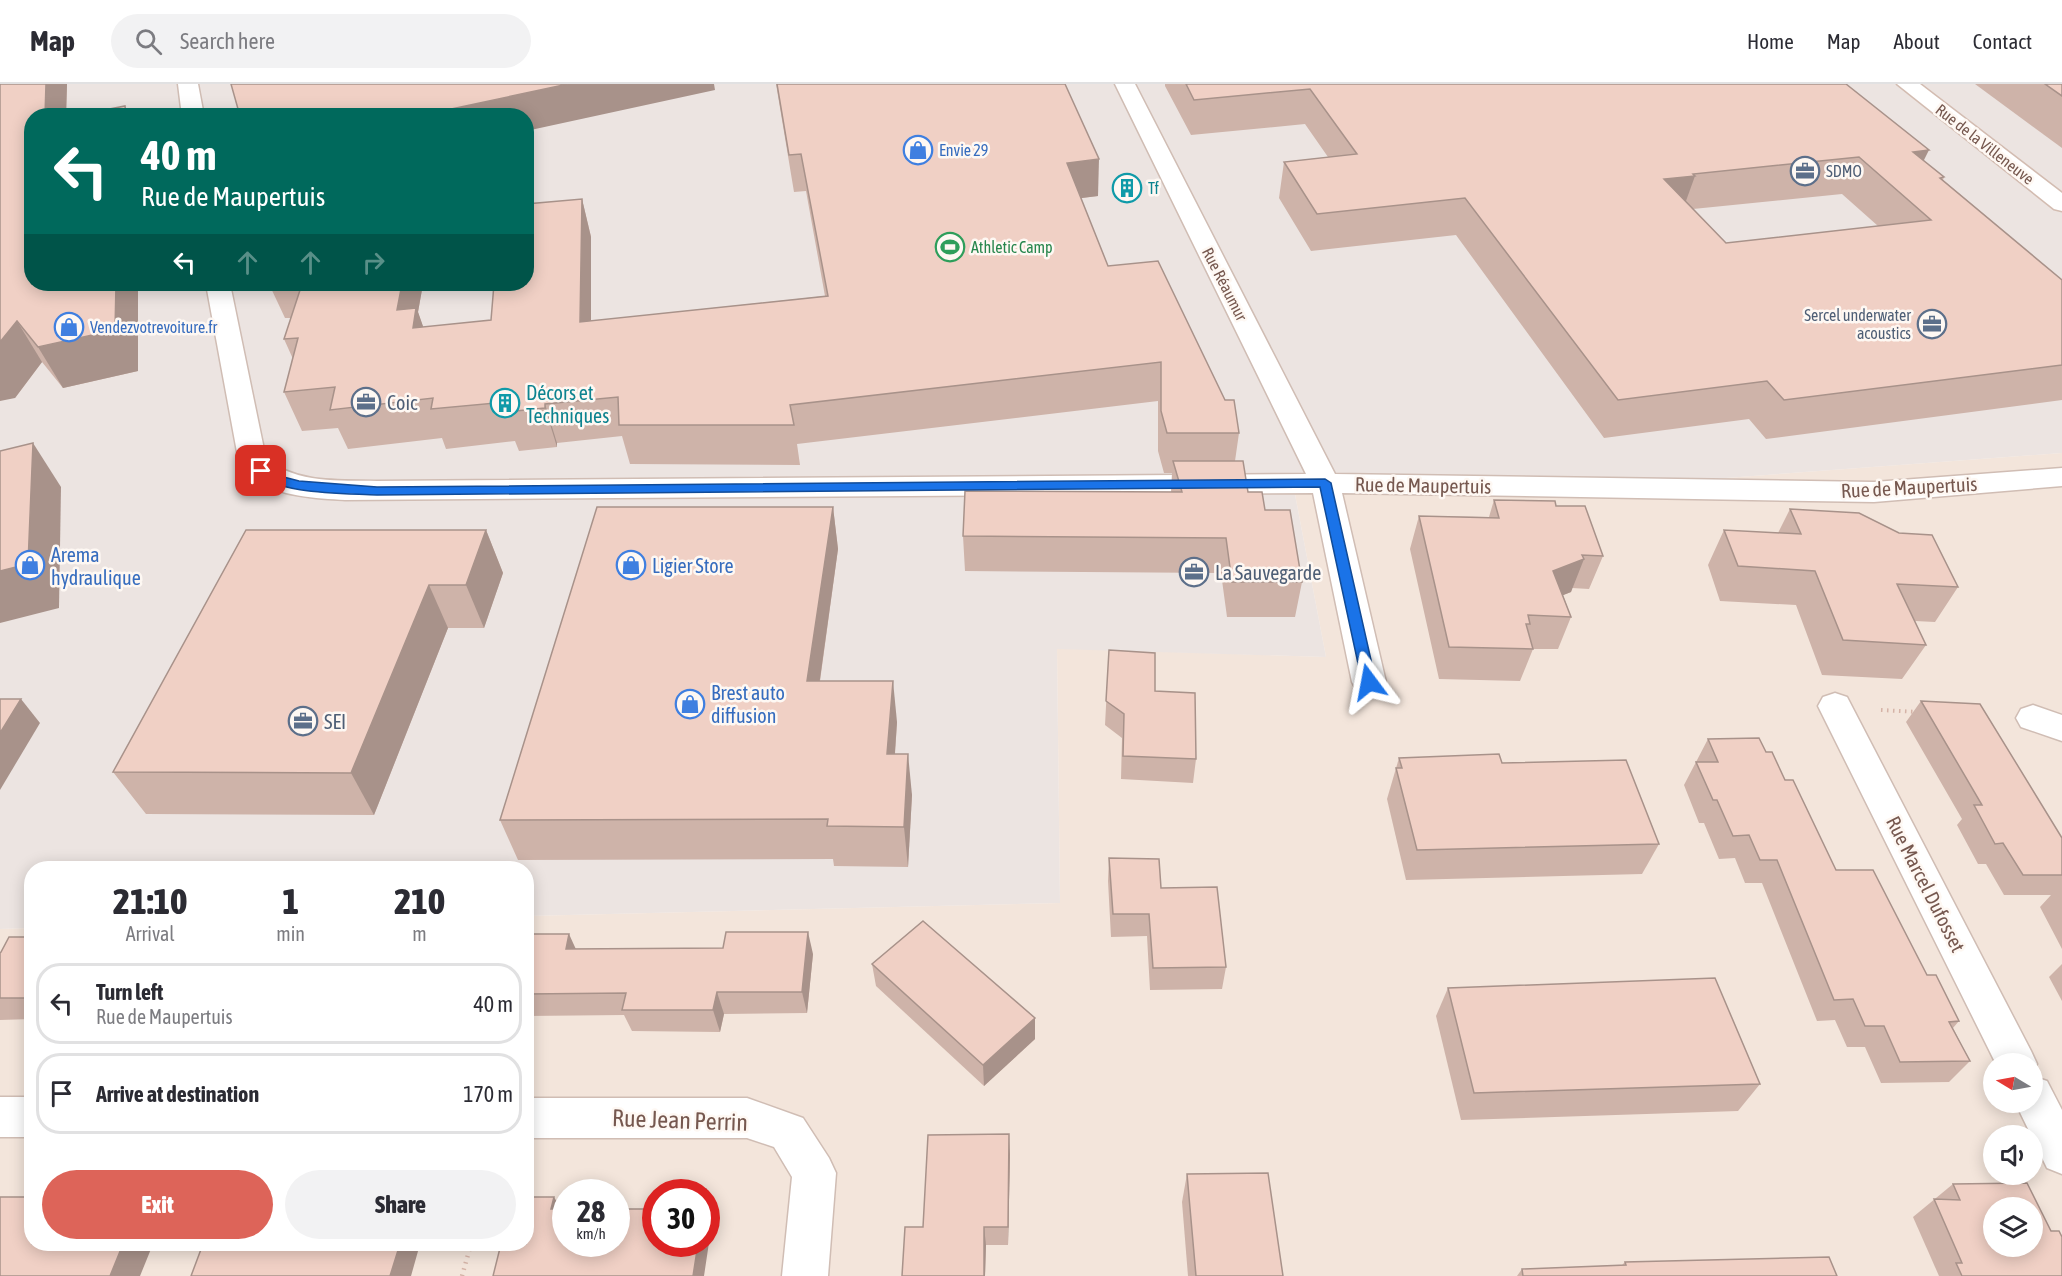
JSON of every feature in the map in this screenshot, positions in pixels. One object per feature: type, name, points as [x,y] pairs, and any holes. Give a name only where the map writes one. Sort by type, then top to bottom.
[{"type":"street","points":[[188,84],[192,108]]},
{"type":"street","name":"Rue Réaumur","points":[[1125,84],[1325,483],[1369,682]]},
{"type":"street","name":"Rue de la Villeneuve","points":[[1907,84],[2062,204]]},
{"type":"street","name":"Rue de Maupertuis","points":[[219,291],[253,463],[272,478],[299,485],[389,491],[1325,483],[1874,492],[2062,477]]},
{"type":"street","name":"Rue Marcel Dufosset","points":[[1835,706],[2011,1053]]},
{"type":"street","points":[[2041,1113],[2062,1153]]},
{"type":"street","points":[[0,1117],[24,1117]]},
{"type":"street","name":"Rue Jean Perrin","points":[[534,1118],[747,1118],[788,1132],[814,1173],[805,1276]]},
{"type":"path","points":[[1835,706],[1919,712]]},
{"type":"path","points":[[462,1276],[469,1251]]},
{"type":"shaded area","points":[[0,84],[2062,84],[2062,453],[1591,488],[1293,484],[1326,657],[1057,649],[1060,903],[534,916],[534,861],[24,861],[24,928],[0,929]]},
{"type":"shaded area","points":[[2062,453],[2062,1276],[0,1276],[0,929],[24,928],[24,1251],[534,1251],[534,916],[1060,903],[1057,648],[1326,657],[1293,484],[1591,488]]},
{"type":"building","points":[[0,84],[46,84],[45,108],[24,108],[24,291],[116,291],[115,330],[38,347],[17,321],[0,342]]},
{"type":"building","points":[[231,84],[568,84],[456,108],[238,108]]},
{"type":"building","points":[[777,84],[1065,84],[1099,159],[1067,163],[1108,266],[1158,261],[1225,400],[1234,400],[1239,433],[1167,433],[1161,411],[1161,362],[790,405],[794,425],[619,425],[618,397],[545,404],[545,408],[505,412],[506,402],[431,409],[433,398],[330,410],[335,387],[284,392],[298,338],[284,339],[300,291],[401,291],[397,310],[416,308],[413,328],[491,320],[493,291],[534,291],[534,203],[582,199],[580,322],[828,296],[801,154],[789,155]]},
{"type":"building","points":[[1186,84],[1846,84],[1929,150],[1913,152],[1944,177],[1940,178],[2062,280],[2062,365],[1784,400],[1767,381],[1618,400],[1465,198],[1317,214],[1284,162],[1357,154],[1310,89],[1194,100]],"holes":[[[1859,157],[1931,220],[1726,243],[1664,179]]]},
{"type":"building","points":[[2045,84],[2062,84],[2062,96]]},
{"type":"building","points":[[33,443],[28,564],[0,571],[0,451]]},
{"type":"building","points":[[1173,461],[1243,461],[1248,492],[1262,492],[1265,510],[1290,510],[1302,582],[1232,582],[1226,538],[963,536],[965,491],[1182,492]]},
{"type":"building","points":[[1494,500],[1555,501],[1556,506],[1585,506],[1603,556],[1582,555],[1584,559],[1553,571],[1571,617],[1528,615],[1530,624],[1526,624],[1533,649],[1449,647],[1419,516],[1499,518]]},
{"type":"building","name":"Brest auto diffusion","points":[[597,507],[833,507],[807,681],[893,681],[887,754],[908,754],[904,827],[827,826],[828,819],[500,820]]},
{"type":"building","points":[[1790,509],[1859,513],[1899,533],[1932,535],[1958,587],[1897,584],[1926,645],[1843,640],[1815,571],[1738,566],[1724,530],[1801,534]]},
{"type":"building","name":"SEI","points":[[246,530],[486,530],[466,585],[429,585],[351,773],[113,772]]},
{"type":"building","points":[[1109,650],[1155,653],[1155,691],[1195,693],[1196,759],[1123,756],[1124,714],[1106,701]]},
{"type":"building","points":[[0,699],[21,699],[0,733]]},
{"type":"building","points":[[1921,701],[1980,704],[2062,838],[2062,875],[2023,875],[2003,843],[1995,844],[1974,805],[1982,805]]},
{"type":"building","points":[[1759,738],[1766,752],[1772,752],[1785,780],[1793,780],[1836,870],[1873,870],[1927,975],[1936,975],[1959,1021],[1949,1022],[1970,1061],[1900,1062],[1884,1026],[1865,1026],[1853,999],[1834,1000],[1777,860],[1760,860],[1749,835],[1733,836],[1696,762],[1718,762],[1708,739]]},
{"type":"building","points":[[1499,754],[1502,763],[1626,760],[1659,844],[1417,850],[1396,768],[1402,768],[1399,758]]},
{"type":"building","points":[[1109,858],[1159,859],[1161,888],[1217,887],[1226,967],[1153,968],[1149,914],[1113,914]]},
{"type":"building","points":[[923,921],[1035,1018],[983,1065],[872,964]]},
{"type":"building","points":[[726,932],[808,932],[802,992],[717,992],[713,1010],[622,1010],[626,993],[534,994],[534,934],[569,934],[566,949],[723,948]]},
{"type":"building","points":[[9,937],[24,937],[24,998],[0,998],[0,953]]},
{"type":"building","points":[[1715,978],[1760,1084],[1474,1093],[1448,988]]},
{"type":"building","points":[[1009,1134],[1008,1227],[984,1227],[984,1276],[902,1276],[905,1227],[923,1227],[928,1135]]},
{"type":"building","points":[[1268,1173],[1283,1276],[1196,1276],[1187,1174]]},
{"type":"building","points":[[1953,1184],[2028,1185],[2034,1197],[1983,1197],[1983,1257],[2043,1257],[2043,1215],[2051,1231],[2059,1231],[2062,1237],[2062,1276],[1962,1276],[1956,1263],[1962,1263],[1934,1199],[1960,1200]]},
{"type":"building","points":[[0,1197],[24,1197],[24,1251],[120,1251],[110,1276],[0,1276]]},
{"type":"building","points":[[534,1197],[552,1197],[552,1257],[630,1257],[630,1209],[642,1209],[642,1257],[696,1257],[693,1276],[493,1276],[499,1251],[534,1251]]},
{"type":"building","points":[[200,1251],[398,1251],[390,1276],[191,1276]]},
{"type":"building","points":[[1829,1257],[1837,1276],[1523,1276],[1522,1269],[1626,1265],[1625,1262]]},
{"type":"place","name":"Envie 29","points":[[918,150]]},
{"type":"place","name":"SDMO","points":[[1805,171]]},
{"type":"place","name":"Tf","points":[[1127,188]]},
{"type":"place","name":"Athletic Camp","points":[[950,247]]},
{"type":"place","name":"Sercel underwater acoustics","points":[[1932,324]]},
{"type":"place","name":"Vendezvotrevoiture.fr","points":[[69,327]]},
{"type":"place","name":"Coic","points":[[366,402]]},
{"type":"place","name":"Décors et Techniques","points":[[505,403]]},
{"type":"place","name":"Arema hydraulique","points":[[30,565]]},
{"type":"place","name":"Ligier Store","points":[[631,565]]},
{"type":"place","name":"La Sauvegarde","points":[[1194,572]]},
{"type":"place","name":"Brest auto diffusion","points":[[690,704]]},
{"type":"place","name":"SEI","points":[[303,721]]},
{"type":"route","points":[[261,471],[272,478],[299,485],[377,491],[1325,483],[1369,682]]}]
